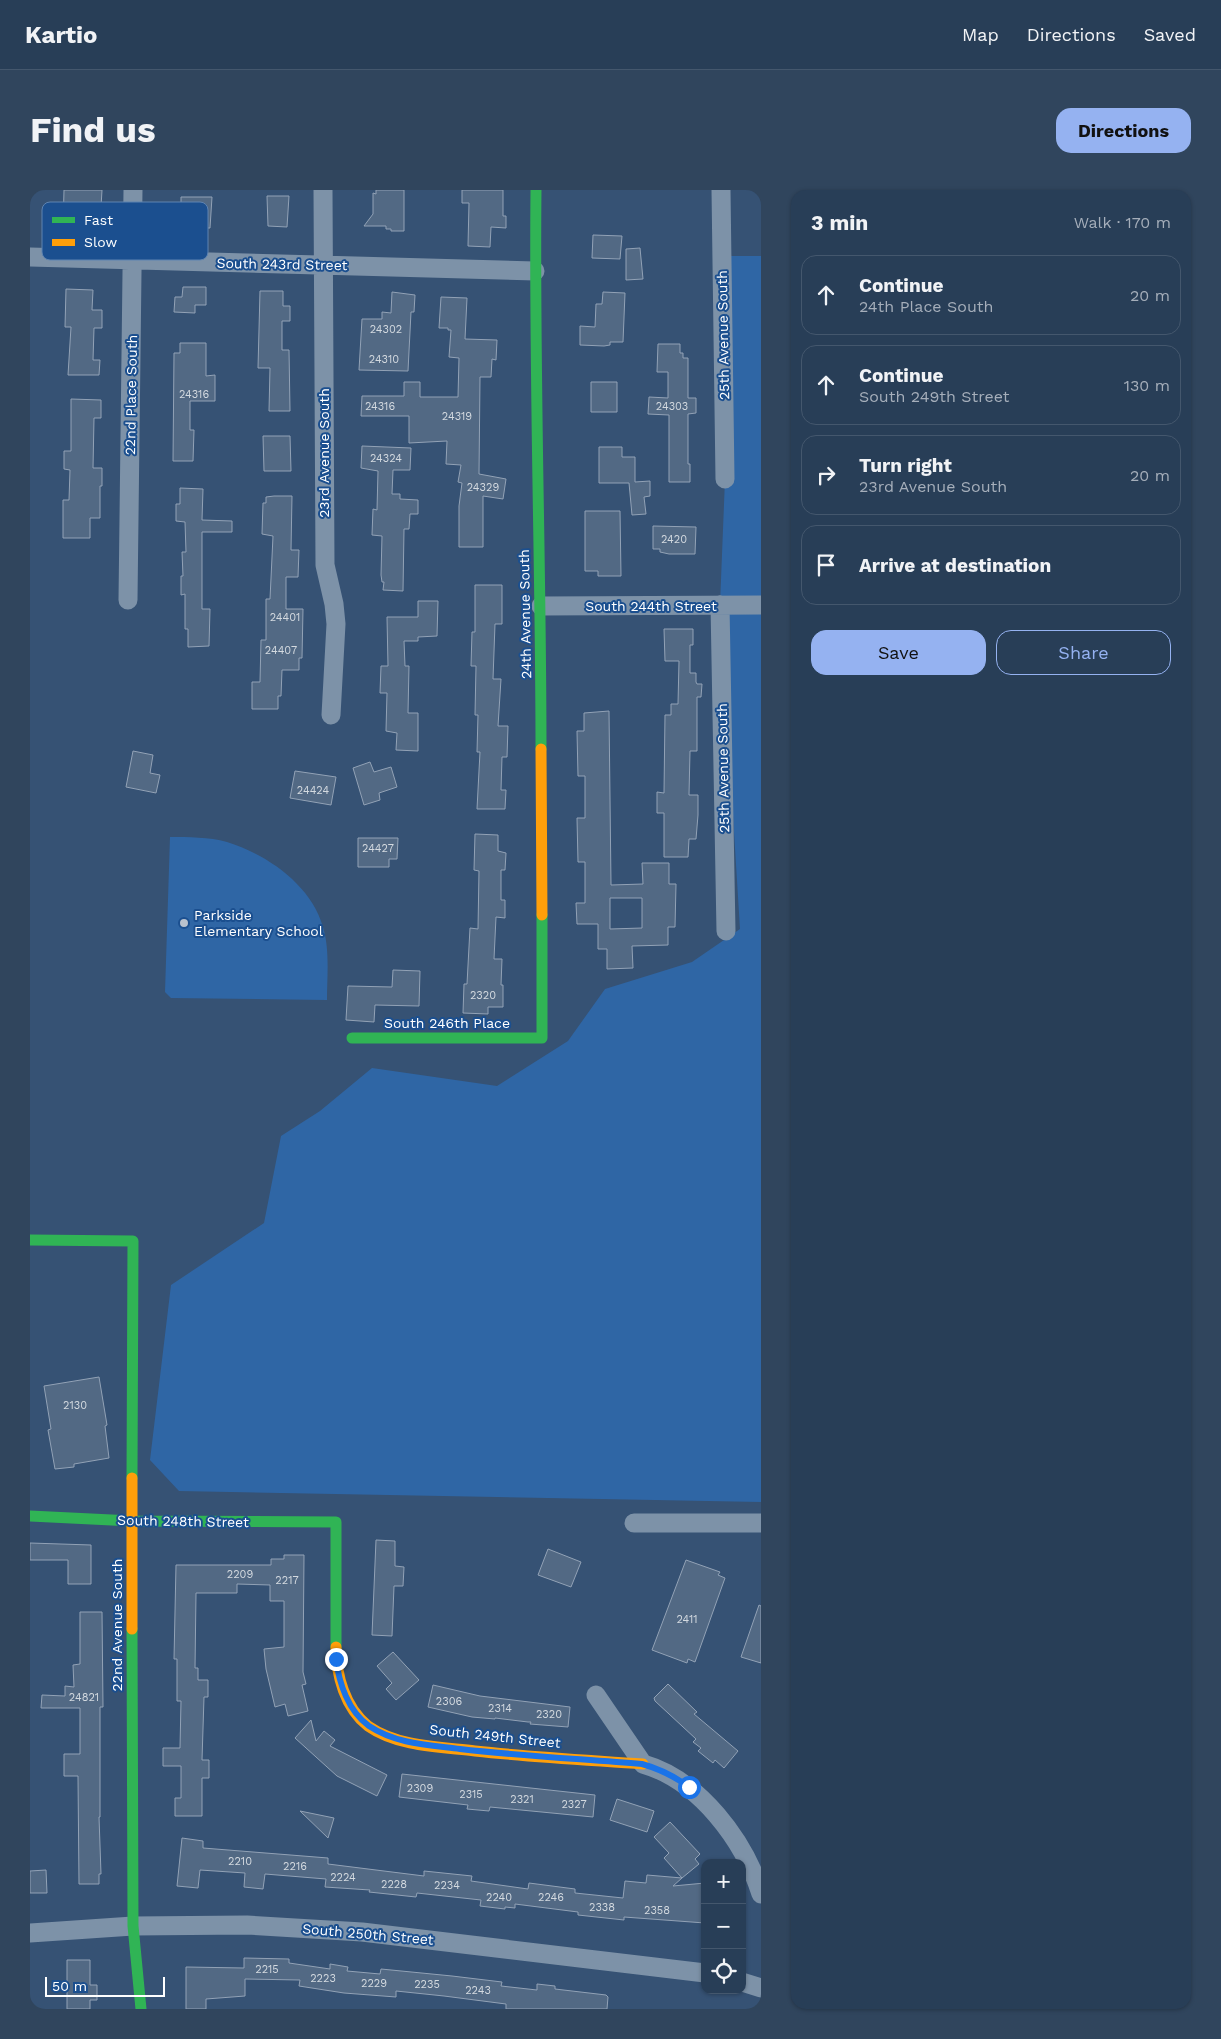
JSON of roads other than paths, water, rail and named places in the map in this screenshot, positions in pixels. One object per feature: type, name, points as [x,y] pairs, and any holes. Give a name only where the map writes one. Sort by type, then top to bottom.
[{"type":"street","name":"23rd Avenue South","points":[[322,190],[325,565],[334,604],[336,624],[331,715]]},
{"type":"street","name":"24th Avenue South","points":[[536,190],[535,271],[541,606],[542,1038]]},
{"type":"street","name":"25th Avenue South","points":[[721,190],[725,479]]},
{"type":"street","name":"South 243rd Street","points":[[108,260],[323,264],[535,271]]},
{"type":"street","name":"22nd Place South","points":[[128,600],[134,261]]},
{"type":"street","name":"25th Avenue South","points":[[720,605],[726,931]]},
{"type":"street","name":"South 244th Street","points":[[541,606],[761,605]]},
{"type":"street","name":"South 246th Place","points":[[352,1038],[542,1038]]},
{"type":"street","name":"22nd Avenue South","points":[[30,1240],[133,1241],[133,1926],[140,2009]]},
{"type":"street","name":"South 248th Street","points":[[30,1516],[132,1521],[336,1522],[336,1659],[339,1678],[345,1695],[354,1710]]},
{"type":"street","points":[[634,1523],[761,1523]]},
{"type":"street","points":[[596,1695],[642,1764],[658,1768],[689,1787],[710,1807],[754,1856],[761,1894]]},
{"type":"street","name":"South 249th Street","points":[[354,1710],[368,1725],[404,1742],[493,1753],[642,1764]]},
{"type":"street","name":"South 250th Street","points":[[30,1932],[133,1926],[247,1925],[362,1932],[701,1973]]},
{"type":"street","points":[[746,1983],[761,1988]]},
{"type":"place","name":"Parkside Elementary School","points":[[184,923]]}]
